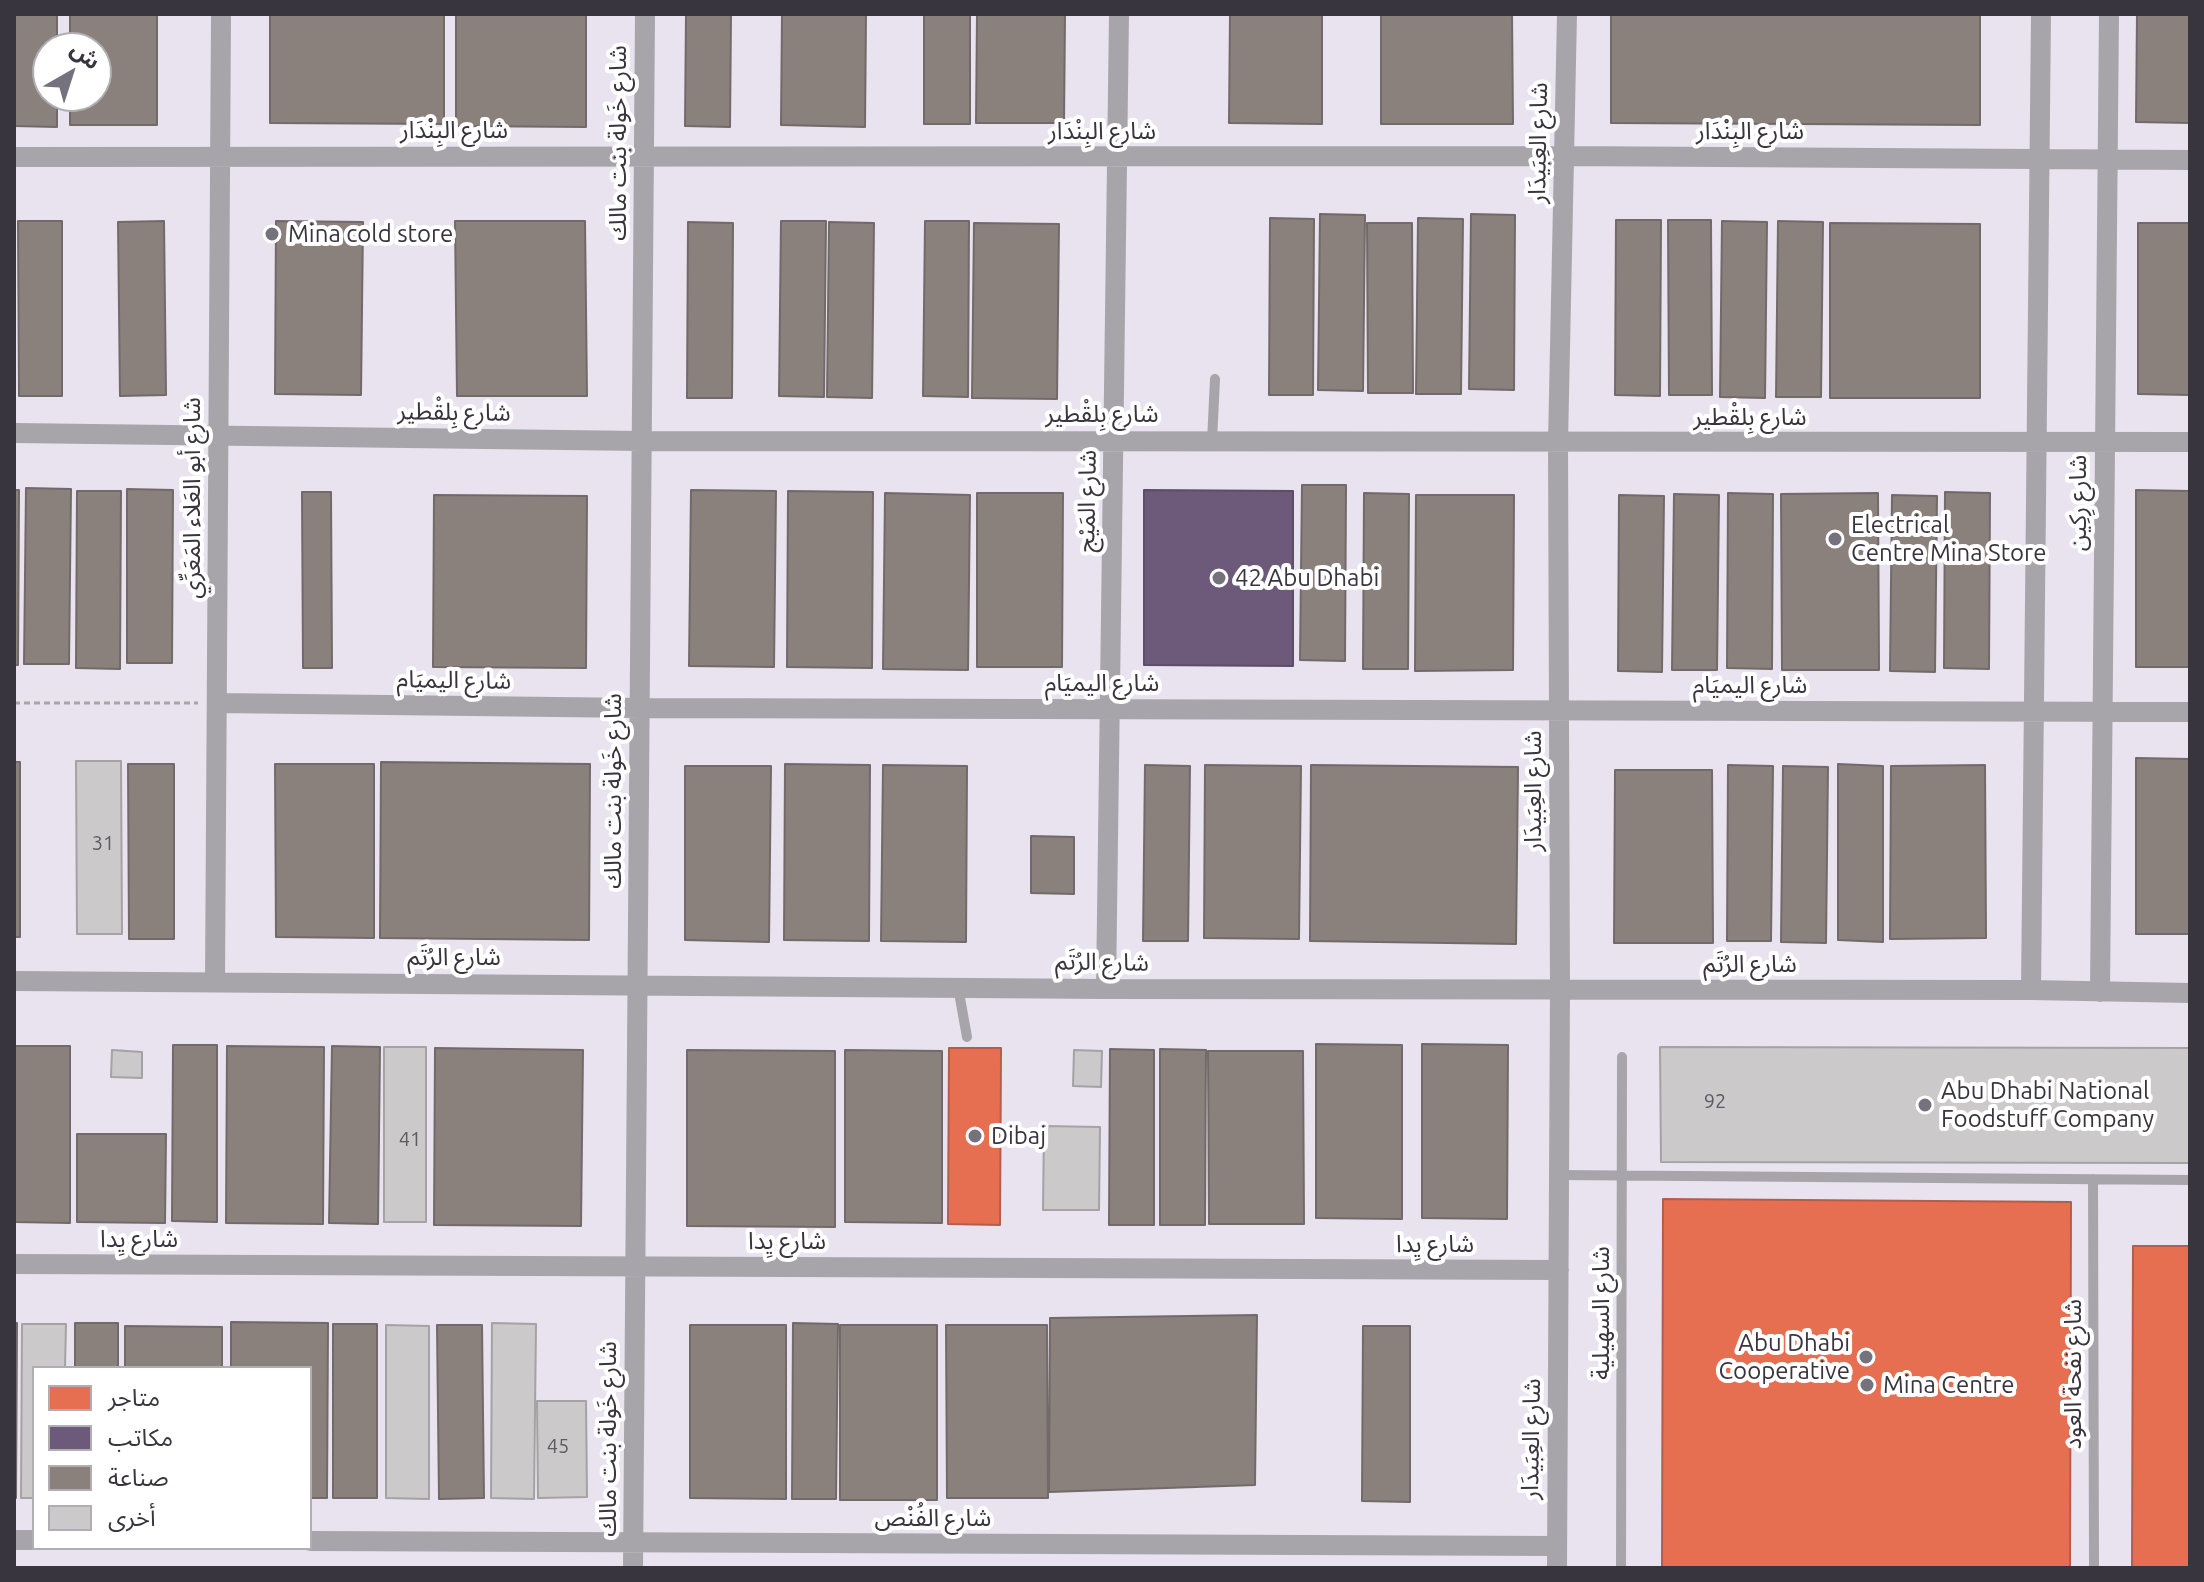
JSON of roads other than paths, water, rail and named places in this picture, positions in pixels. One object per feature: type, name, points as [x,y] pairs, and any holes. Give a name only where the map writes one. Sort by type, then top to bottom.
[{"type":"street","name":"شارع أبو العَلاء المَعَرِّي","points":[[215,982],[221,14]]},
{"type":"street","name":"شارع خَولة بنت مالك","points":[[633,1568],[645,14]]},
{"type":"street","name":"شارع المَيْج","points":[[1106,989],[1119,14]]},
{"type":"street","name":"شارع العِبَيدَار","points":[[1557,1568],[1560,990],[1558,443],[1567,14]]},
{"type":"street","name":"شارع رِكِين","points":[[2031,990],[2041,14]]},
{"type":"street","name":"شارع رِكِين","points":[[2100,992],[2109,14]]},
{"type":"street","name":"شارع البِنْدَار","points":[[14,157],[1564,156],[2190,160]]},
{"type":"street","name":"شارع بِلقْطير","points":[[14,433],[642,441],[2190,442]]},
{"type":"street","name":"شارع اليميَام","points":[[217,703],[640,708],[2190,712]]},
{"type":"street","name":"شارع الرُتَم","points":[[14,981],[2190,993]]},
{"type":"street","name":"شارع يِدا","points":[[14,1264],[1559,1270]]},
{"type":"street","name":"شارع الفُنْص","points":[[312,1541],[1556,1546]]},
{"type":"lane","points":[[1212,441],[1215,379]]},
{"type":"lane","points":[[958,987],[967,1037]]},
{"type":"lane","name":"شارع السهيلية","points":[[1621,1568],[1622,1057]]},
{"type":"lane","points":[[1559,1175],[2190,1180]]},
{"type":"lane","name":"شارع نفحة العود","points":[[2093,1179],[2094,1568]]},
{"type":"place","name":"Mina cold store","points":[[272,234]]},
{"type":"place","name":"Electrical Centre Mina Store","points":[[1835,539]]},
{"type":"place","name":"42 Abu Dhabi","points":[[1219,578]]},
{"type":"place","name":"Abu Dhabi National Foodstuff Company","points":[[1925,1105]]},
{"type":"place","name":"Dibaj","points":[[975,1136]]},
{"type":"place","name":"Abu Dhabi Cooperative","points":[[1866,1357]]},
{"type":"place","name":"Mina Centre","points":[[1867,1385]]}]
